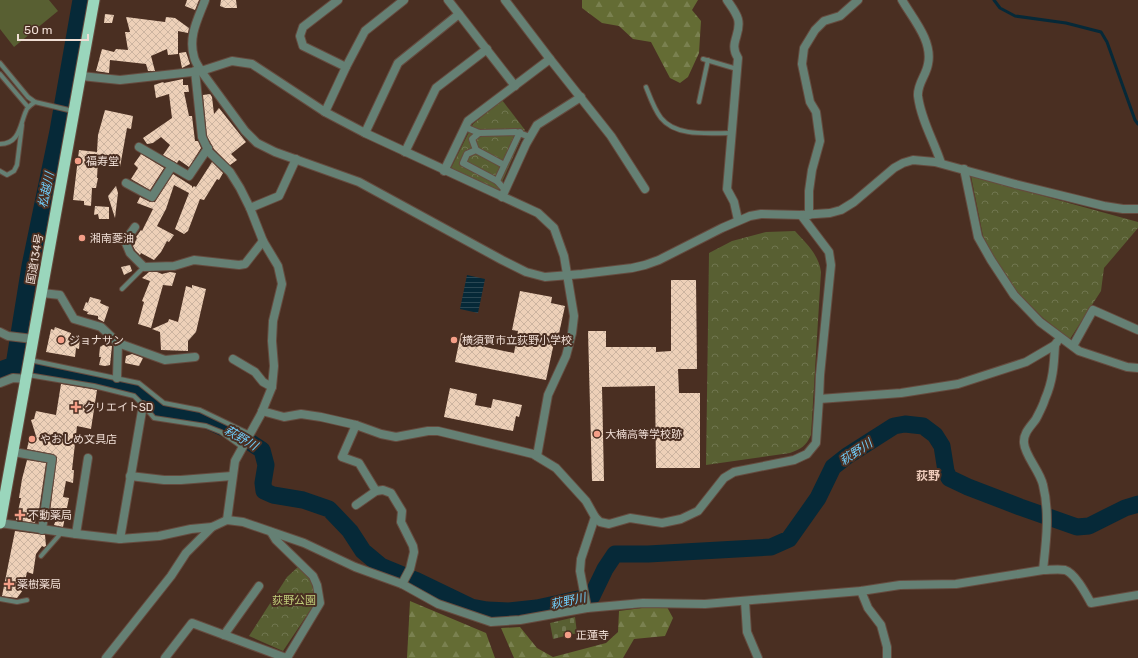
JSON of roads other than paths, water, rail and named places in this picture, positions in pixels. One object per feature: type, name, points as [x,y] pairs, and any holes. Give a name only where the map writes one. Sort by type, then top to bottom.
[{"type":"highway","name":"国道134号","points":[[0,523],[42,293],[72,111],[81,76],[94,0]]},
{"type":"street","points":[[205,0],[195,23],[192,39],[194,58],[198,71],[202,137],[209,152],[230,172],[240,188],[250,208],[263,241],[278,266],[282,284],[273,321],[272,341],[274,366],[272,387],[262,411],[235,461],[227,520]]},
{"type":"street","points":[[338,0],[302,27],[300,36],[303,46],[346,67]]},
{"type":"street","points":[[324,112],[365,31],[404,0]]},
{"type":"street","points":[[448,0],[515,86]]},
{"type":"street","points":[[505,0],[611,136],[645,189]]},
{"type":"street","points":[[727,0],[735,12],[739,25],[734,45],[734,52],[738,58],[738,69],[727,189],[734,202],[738,220]]},
{"type":"street","points":[[262,411],[284,416],[301,414],[315,416],[356,425],[381,434],[396,436],[438,431],[533,454],[556,468],[586,501],[595,518],[600,522],[609,524],[630,518],[662,524],[682,519],[698,511],[724,478],[729,474],[788,462],[807,454],[816,443],[820,374],[831,265],[829,252],[805,215],[812,170],[820,141],[816,112],[810,102],[802,64],[804,48],[815,30],[824,21],[840,16],[858,0]]},
{"type":"street","points":[[902,0],[924,37],[928,49],[928,64],[919,84],[918,95],[926,127],[936,147],[941,163]]},
{"type":"street","points":[[364,133],[398,63],[459,14]]},
{"type":"street","points":[[405,152],[436,88],[487,49]]},
{"type":"street","points":[[444,171],[468,121],[550,59]]},
{"type":"street","points":[[81,76],[120,80],[198,71],[232,61],[252,64],[324,112],[364,133],[444,171],[503,193],[538,213],[554,228],[564,256],[574,316],[572,333],[566,356],[548,395],[537,456]]},
{"type":"street","points":[[198,71],[245,131],[257,143],[360,182],[526,272],[545,277],[632,268],[645,265],[659,260],[738,220],[761,214],[805,215],[830,213],[842,210],[903,163],[913,160],[941,163],[1015,184],[1104,206],[1123,209],[1138,209]]},
{"type":"street","points":[[503,193],[530,137],[538,124],[581,97]]},
{"type":"street","points":[[465,127],[479,133],[520,132],[530,137]]},
{"type":"street","points":[[497,181],[520,132]]},
{"type":"street","points":[[479,133],[472,139],[476,150],[504,165]]},
{"type":"street","points":[[139,147],[189,176],[208,148]]},
{"type":"street","points":[[476,150],[467,154],[463,163],[497,181],[503,193]]},
{"type":"street","points":[[250,208],[279,196],[296,159]]},
{"type":"street","points":[[126,183],[152,197],[172,166]]},
{"type":"street","points":[[964,170],[978,237],[1014,295],[1040,322],[1060,338],[1080,351],[1127,367],[1138,368]]},
{"type":"street","points":[[135,227],[125,241],[130,253],[144,267],[174,266],[194,260],[240,265],[245,264],[263,241]]},
{"type":"street","points":[[42,293],[60,294],[74,319],[101,327],[118,343],[165,360],[195,357]]},
{"type":"street","points":[[1073,346],[1093,310],[1138,330]]},
{"type":"street","points":[[4,334],[33,339]]},
{"type":"street","points":[[819,399],[900,393],[958,384],[1026,362],[1055,345],[1060,338]]},
{"type":"street","points":[[117,378],[118,343]]},
{"type":"street","points":[[1043,570],[1048,526],[1043,484],[1029,457],[1024,443],[1027,430],[1036,419],[1045,401],[1052,381],[1055,345]]},
{"type":"street","points":[[234,360],[255,372],[263,382],[272,387]]},
{"type":"street","points":[[0,383],[28,370]]},
{"type":"street","points":[[120,539],[143,405]]},
{"type":"street","points":[[356,425],[342,457],[359,464],[376,491]]},
{"type":"street","points":[[14,452],[52,459],[42,530]]},
{"type":"street","points":[[76,534],[88,458]]},
{"type":"street","points":[[130,476],[164,480],[232,476]]},
{"type":"street","points":[[356,505],[376,491],[383,490],[391,493],[402,510],[401,522],[413,546],[414,552],[410,569],[404,582]]},
{"type":"street","points":[[587,608],[580,571],[581,559],[595,518]]},
{"type":"street","points":[[0,523],[42,530],[120,539],[159,536],[191,529],[212,527],[227,520],[243,522],[304,543],[355,568],[404,582],[438,604],[491,622],[520,620],[587,608],[643,603],[705,604],[861,591],[900,586],[956,584],[1043,570],[1066,570],[1084,590],[1091,603],[1138,596]]},
{"type":"street","points":[[106,658],[171,576],[186,553],[212,527]]},
{"type":"street","points":[[165,658],[192,623],[286,658],[320,603],[317,585],[313,576],[276,540],[271,532]]},
{"type":"street","points":[[224,635],[259,586]]},
{"type":"street","points":[[861,591],[868,608],[881,625],[887,647],[887,658]]},
{"type":"street","points":[[745,601],[747,632],[758,658]]},
{"type":"lane","points":[[699,102],[706,60],[738,69]]},
{"type":"lane","points":[[0,63],[28,97],[35,102],[72,111]]},
{"type":"lane","points":[[0,74],[28,107]]},
{"type":"lane","points":[[646,87],[662,120],[674,127],[685,132],[732,134]]},
{"type":"lane","points":[[0,171],[7,174],[14,171],[17,165],[25,112],[28,107],[35,102]]},
{"type":"lane","points":[[0,144],[4,144],[12,139],[18,133],[22,125]]},
{"type":"lane","points":[[122,289],[144,267]]},
{"type":"lane","points":[[28,370],[117,378],[139,383],[164,403],[200,410],[250,434]]},
{"type":"lane","points":[[28,370],[134,396],[154,418],[206,426],[221,432],[242,447]]},
{"type":"lane","points":[[41,556],[62,532]]},
{"type":"lane","points":[[0,599],[17,602],[27,600]]},
{"type":"water","points":[[467,275],[485,279],[478,313],[460,309]]},
{"type":"waterway","name":"松越川","points":[[0,370],[14,365],[30,266],[58,131],[81,0]]},
{"type":"waterway","points":[[994,0],[1000,8],[1015,16],[1066,23],[1101,32],[1107,42],[1135,120],[1138,124]]},
{"type":"waterway","name":"萩野川","points":[[14,365],[119,384],[138,390],[157,409],[200,417],[239,435],[262,450],[266,465],[263,483],[264,491],[273,495],[303,500],[329,509],[350,531],[363,551],[381,566],[415,580],[471,607],[487,610],[509,611],[537,608],[592,596],[605,569],[615,554],[648,554],[771,547],[789,539],[818,498],[833,467],[847,456],[894,426],[905,424],[923,426],[935,435],[942,446],[946,471],[949,478],[1020,507],[1077,527],[1089,526],[1125,508],[1138,504]]},
{"type":"place","name":"福寿堂","points":[[78,161]]},
{"type":"place","name":"湘南菱油","points":[[82,238]]},
{"type":"place","name":"ジョナサン","points":[[61,340]]},
{"type":"place","name":"横須賀市立荻野小学校","points":[[454,340]]},
{"type":"place","name":"クリエイトSD","points":[[76,407]]},
{"type":"place","name":"大楠高等学校跡","points":[[597,434]]},
{"type":"place","name":"やおしめ文具店","points":[[32,439]]},
{"type":"place","name":"不動薬局","points":[[20,515]]},
{"type":"place","name":"薬樹薬局","points":[[9,584]]},
{"type":"place","name":"正蓮寺","points":[[568,635]]},
{"type":"district","name":"荻野","points":[[928,476]]},
{"type":"park label","name":"荻野公園","points":[[294,600]]}]
